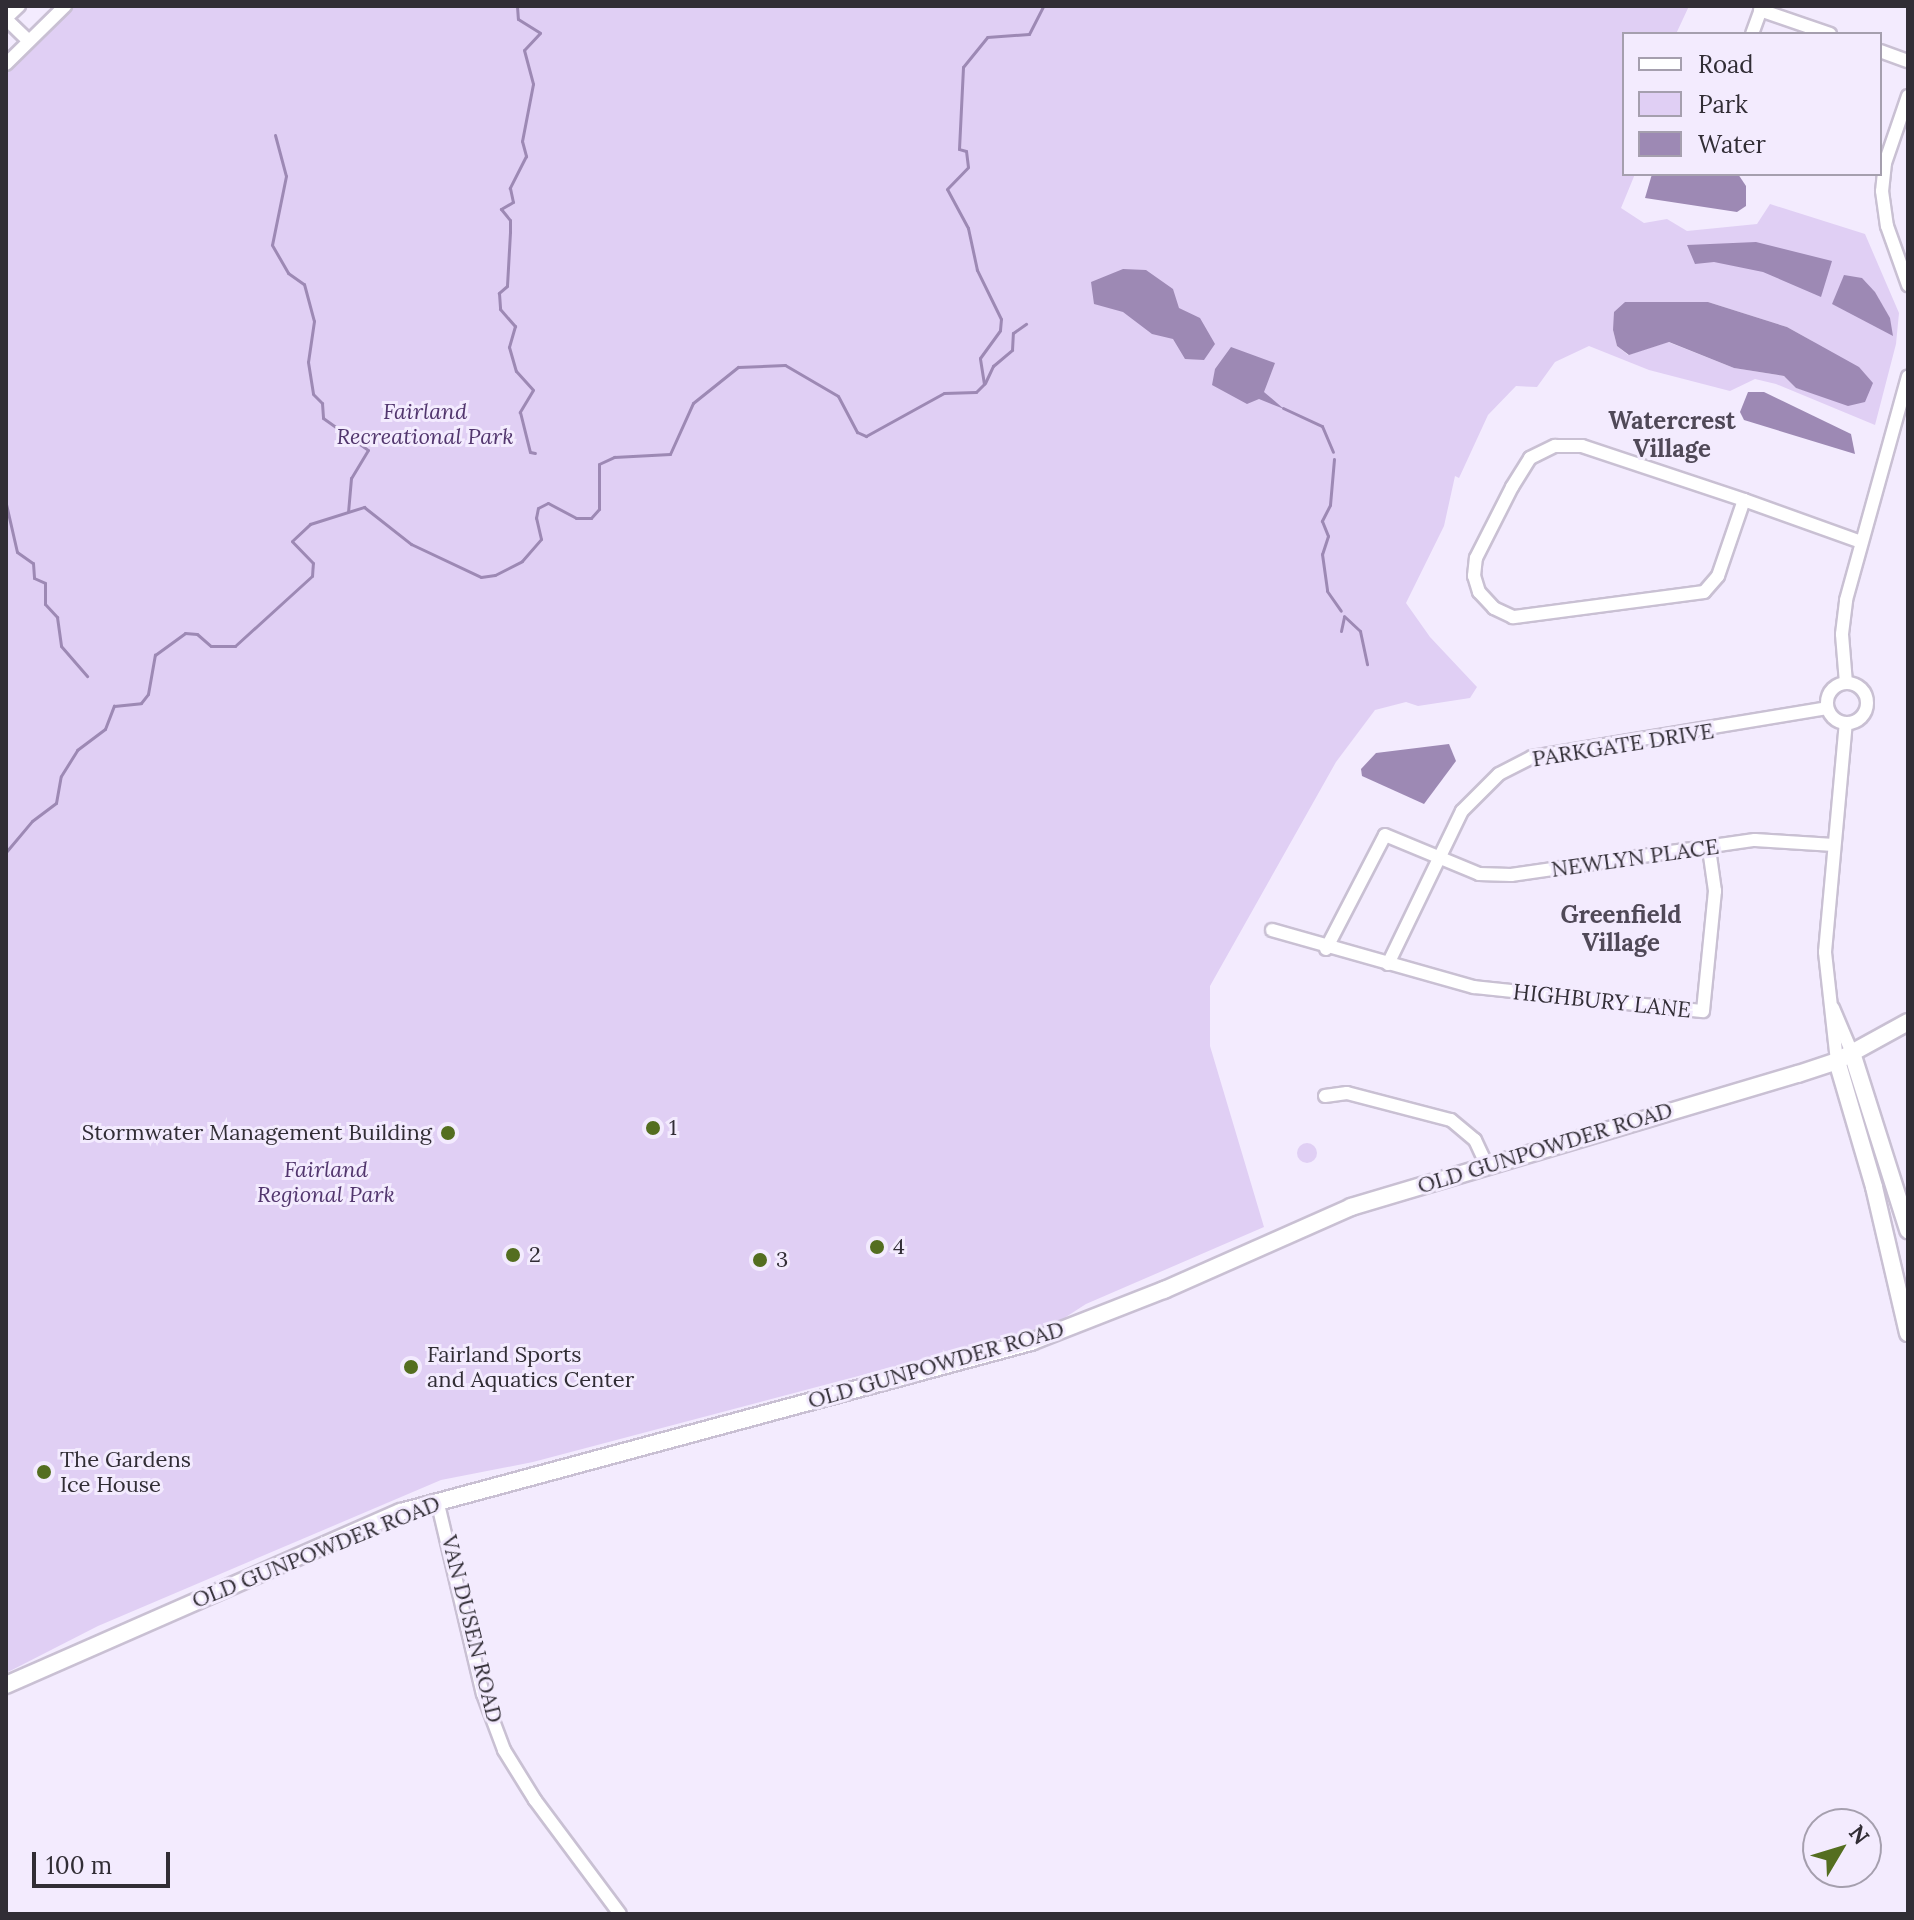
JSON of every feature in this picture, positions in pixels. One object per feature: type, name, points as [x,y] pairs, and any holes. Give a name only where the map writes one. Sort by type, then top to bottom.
[{"type":"main road","name":"OLD GUNPOWDER ROAD","points":[[6,1685],[437,1500],[1031,1342],[1164,1290],[1339,1212],[1486,1164],[1844,1057],[1908,1022]]},
{"type":"main road","points":[[1844,1057],[1908,1230]]},
{"type":"main road","points":[[1844,1057],[1908,1333]]},
{"type":"street","points":[[19,6],[6,18],[28,40]]},
{"type":"street","points":[[6,64],[65,6]]},
{"type":"street","points":[[1753,32],[1761,8],[1825,32]]},
{"type":"street","points":[[1882,52],[1908,61]]},
{"type":"street","points":[[1882,170],[1908,96]]},
{"type":"street","points":[[1881,176],[1887,226],[1908,285]]},
{"type":"street","points":[[1846,683],[1842,634],[1861,542],[1908,376]]},
{"type":"street","points":[[1744,500],[1718,576],[1704,592],[1513,617],[1494,608],[1479,592],[1474,576],[1476,558],[1512,487],[1530,458],[1555,446],[1582,446],[1744,500],[1861,542]]},
{"type":"street","points":[[1846,683],[1829,694],[1827,708],[1846,723]]},
{"type":"street","points":[[1846,683],[1859,688],[1866,707],[1859,719],[1846,723]]},
{"type":"street","name":"PARKGATE DRIVE","points":[[1388,964],[1437,859],[1474,794],[1532,757],[1827,708]]},
{"type":"street","points":[[1844,1057],[1831,1006],[1825,952],[1846,723]]},
{"type":"street","name":"NEWLYN PLACE","points":[[1326,949],[1385,835],[1479,874],[1511,875],[1783,838],[1834,845]]},
{"type":"street","name":"HIGHBURY LANE","points":[[1388,964],[1474,987],[1703,1011],[1715,891],[1709,849]]},
{"type":"street","points":[[1272,930],[1326,949],[1388,964]]},
{"type":"street","points":[[1325,1096],[1347,1093],[1451,1120],[1475,1140],[1486,1164]]},
{"type":"street","name":"VAN DUSEN ROAD","points":[[437,1500],[483,1694],[504,1750],[542,1811],[620,1914]]},
{"type":"green space","points":[[74,6],[1689,6],[1677,32],[1622,32],[1622,176],[1634,176],[1621,208],[1644,223],[1667,219],[1687,231],[1757,224],[1770,204],[1865,234],[1899,313],[1896,344],[1875,425],[1776,384],[1755,379],[1730,391],[1649,370],[1589,346],[1555,362],[1537,387],[1516,386],[1488,415],[1459,478],[1455,476],[1444,526],[1406,603],[1430,637],[1477,687],[1470,698],[1418,706],[1406,702],[1375,710],[1336,762],[1210,986],[1210,1046],[1264,1227],[1086,1304],[1055,1324],[533,1462],[441,1480],[98,1626],[6,1673],[6,69]],"holes":[[[1625,302],[1708,302],[1787,327],[1812,341],[1819,395],[1796,388],[1784,376],[1734,368],[1668,342],[1628,355],[1617,346],[1613,330]]]},
{"type":"green space","points":[[1307,1143],[1314,1146],[1317,1153],[1314,1160],[1307,1163],[1300,1160],[1297,1153],[1300,1146]]},
{"type":"water","points":[[1651,176],[1739,176],[1746,186],[1746,206],[1737,212],[1645,198]]},
{"type":"water","points":[[1756,242],[1832,261],[1821,297],[1763,272],[1714,262],[1695,264],[1687,245]]},
{"type":"water","points":[[1123,269],[1146,270],[1173,289],[1179,308],[1200,318],[1215,344],[1204,360],[1185,359],[1173,339],[1152,334],[1123,312],[1094,304],[1091,282]]},
{"type":"water","points":[[1844,275],[1862,278],[1875,292],[1890,318],[1893,336],[1832,304]]},
{"type":"water","points":[[1625,302],[1708,302],[1787,327],[1859,367],[1873,383],[1865,402],[1848,406],[1796,388],[1784,376],[1734,368],[1669,342],[1629,355],[1617,346],[1613,330],[1614,312]]},
{"type":"water","points":[[1231,347],[1275,363],[1264,392],[1284,409],[1259,399],[1247,404],[1212,385],[1215,369]]},
{"type":"water","points":[[1748,392],[1764,392],[1851,434],[1855,454],[1744,420],[1740,412]]},
{"type":"water","points":[[1449,744],[1456,761],[1424,804],[1362,776],[1361,769],[1376,753]]},
{"type":"waterway","points":[[517,6],[518,19],[540,33],[524,50],[533,84],[522,141],[526,156],[510,188],[513,202],[501,209],[510,220],[510,232],[507,286],[499,293],[500,309],[515,326],[509,347],[516,371],[533,390],[520,412],[530,452],[535,453]]},
{"type":"waterway","points":[[6,852],[32,821],[56,803],[61,776],[77,750],[105,729],[114,706],[141,703],[148,694],[155,655],[185,633],[197,634],[211,646],[235,646],[312,576],[313,563],[292,541],[310,524],[364,507],[411,544],[481,577],[495,575],[522,561],[541,539],[536,518],[538,508],[548,503],[576,518],[591,518],[599,509],[599,464],[614,457],[670,454],[693,403],[738,367],[785,365],[838,396],[857,432],[866,436],[944,393],[976,392],[984,384],[980,358],[1000,330],[1001,319],[977,270],[968,228],[947,189],[968,167],[966,151],[959,149],[963,67],[987,37],[1029,34],[1043,6]]},
{"type":"waterway","points":[[275,135],[286,176],[272,245],[288,273],[304,284],[314,321],[308,362],[313,394],[322,403],[323,418],[368,450],[351,478],[348,511]]},
{"type":"waterway","points":[[985,383],[993,366],[1012,350],[1013,333],[1026,324]]},
{"type":"waterway","points":[[1283,408],[1322,426],[1333,452]]},
{"type":"waterway","points":[[1334,459],[1330,505],[1322,521],[1328,536],[1322,554],[1327,591],[1341,611]]},
{"type":"waterway","points":[[6,504],[17,552],[33,563],[34,578],[45,583],[45,604],[57,617],[61,646],[87,676]]},
{"type":"waterway","points":[[1344,616],[1360,631],[1367,664]]},
{"type":"waterway","points":[[1341,631],[1344,617]]},
{"type":"place","name":"1","points":[[653,1128]]},
{"type":"place","name":"Stormwater Management Building","points":[[448,1133]]},
{"type":"place","name":"4","points":[[877,1247]]},
{"type":"place","name":"2","points":[[513,1255]]},
{"type":"place","name":"3","points":[[760,1260]]},
{"type":"place","name":"Fairland Sports and Aquatics Center","points":[[411,1367]]},
{"type":"place","name":"The Gardens Ice House","points":[[44,1472]]},
{"type":"district","name":"Watercrest Village","points":[[1672,435]]},
{"type":"district","name":"Greenfield Village","points":[[1621,929]]},
{"type":"park label","name":"Fairland Recreational Park","points":[[425,424]]},
{"type":"park label","name":"Fairland Regional Park","points":[[326,1182]]}]
